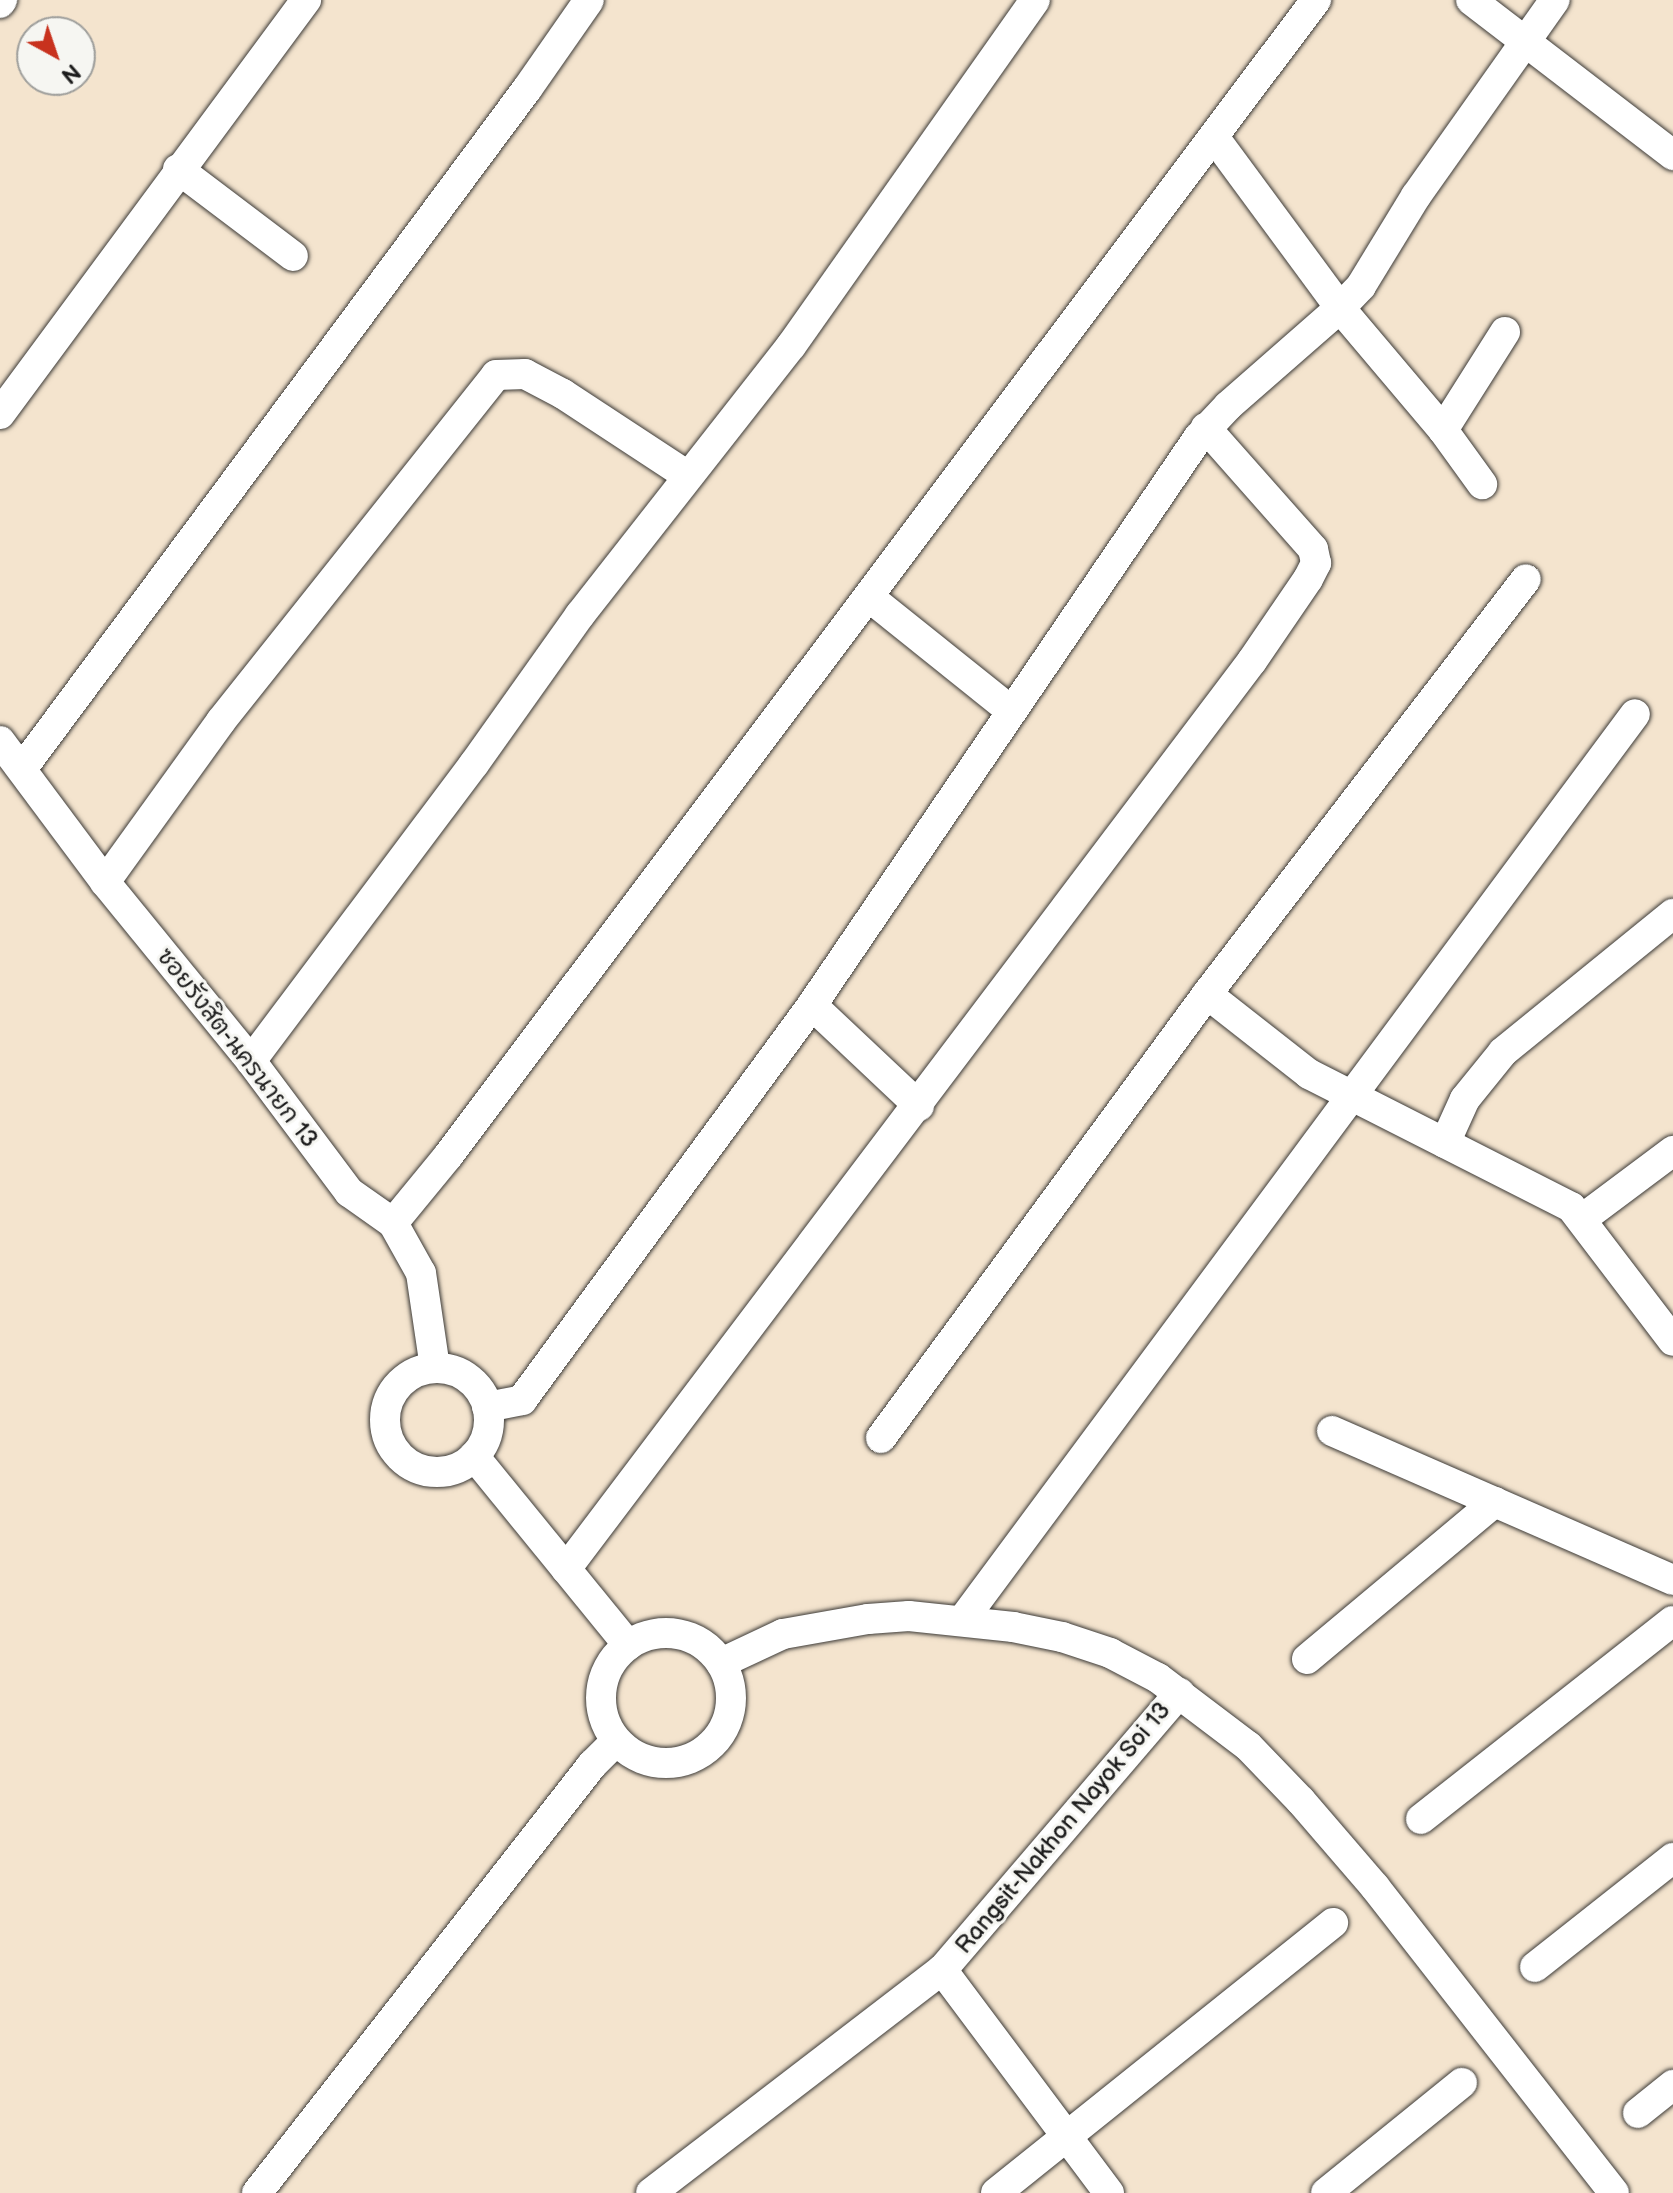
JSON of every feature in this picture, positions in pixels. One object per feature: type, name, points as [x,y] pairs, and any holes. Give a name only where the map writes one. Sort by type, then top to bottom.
[{"type":"street","points":[[0,414],[178,169],[306,0]]},
{"type":"street","points":[[22,769],[518,101],[589,0]]},
{"type":"street","points":[[251,1061],[474,764],[580,615],[791,346],[1035,0]]},
{"type":"street","points":[[393,1223],[458,1143],[1316,0]]},
{"type":"street","points":[[1471,0],[1525,45],[1673,155]]},
{"type":"street","points":[[487,1407],[522,1400],[812,1005],[1010,710],[1206,428],[1361,286],[1416,196],[1555,0]]},
{"type":"street","points":[[1214,137],[1340,308],[1443,430],[1482,484]]},
{"type":"street","points":[[178,169],[293,256]]},
{"type":"street","points":[[1443,430],[1505,332]]},
{"type":"street","points":[[105,882],[230,709],[496,375],[525,374],[563,394],[688,476]]},
{"type":"street","points":[[566,1569],[919,1106],[1252,661],[1316,563],[1313,549],[1206,428]]},
{"type":"street","points":[[881,1438],[1207,994],[1526,579]]},
{"type":"street","points":[[869,597],[1010,710]]},
{"type":"street","points":[[962,1621],[1635,714]]},
{"type":"street","name":"ซอยรังสิต-นครนายก 13","points":[[0,741],[105,882],[251,1061],[349,1192],[393,1223],[421,1273],[435,1368]]},
{"type":"street","points":[[1445,1143],[1465,1099],[1503,1052],[1673,914]]},
{"type":"street","points":[[1207,994],[1309,1074],[1554,1196],[1582,1219],[1673,1341]]},
{"type":"street","points":[[812,1005],[919,1106]]},
{"type":"street","points":[[1582,1219],[1673,1151]]},
{"type":"street","points":[[435,1368],[467,1377],[480,1390],[487,1407],[489,1425],[485,1442],[474,1456],[451,1470],[424,1471],[408,1464],[388,1438],[386,1406],[393,1391],[404,1379],[435,1368]]},
{"type":"street","points":[[1332,1431],[1673,1580]]},
{"type":"street","points":[[474,1456],[628,1645]]},
{"type":"street","points":[[1307,1659],[1495,1502]]},
{"type":"street","points":[[721,1663],[783,1634],[909,1616],[1062,1637],[1110,1653],[1179,1693],[1248,1746],[1301,1801],[1375,1887],[1614,2193]]},
{"type":"street","points":[[1421,1819],[1673,1621]]},
{"type":"street","points":[[669,1633],[689,1637],[707,1647],[721,1663],[730,1683],[731,1704],[726,1724],[714,1742],[697,1756],[675,1763],[654,1762],[633,1755],[616,1741],[605,1723],[602,1690],[613,1660],[628,1645],[647,1636],[669,1633]]},
{"type":"street","name":"Rangsit-Nakhon Nayok Soi 13","points":[[1109,2193],[942,1970],[1179,1693]]},
{"type":"street","points":[[257,2193],[592,1765],[616,1741]]},
{"type":"street","points":[[1535,1967],[1673,1858]]},
{"type":"street","points":[[996,2193],[1333,1923]]},
{"type":"street","points":[[651,2193],[942,1970]]},
{"type":"street","points":[[1326,2193],[1462,2083]]},
{"type":"street","points":[[1638,2113],[1673,2085]]}]
